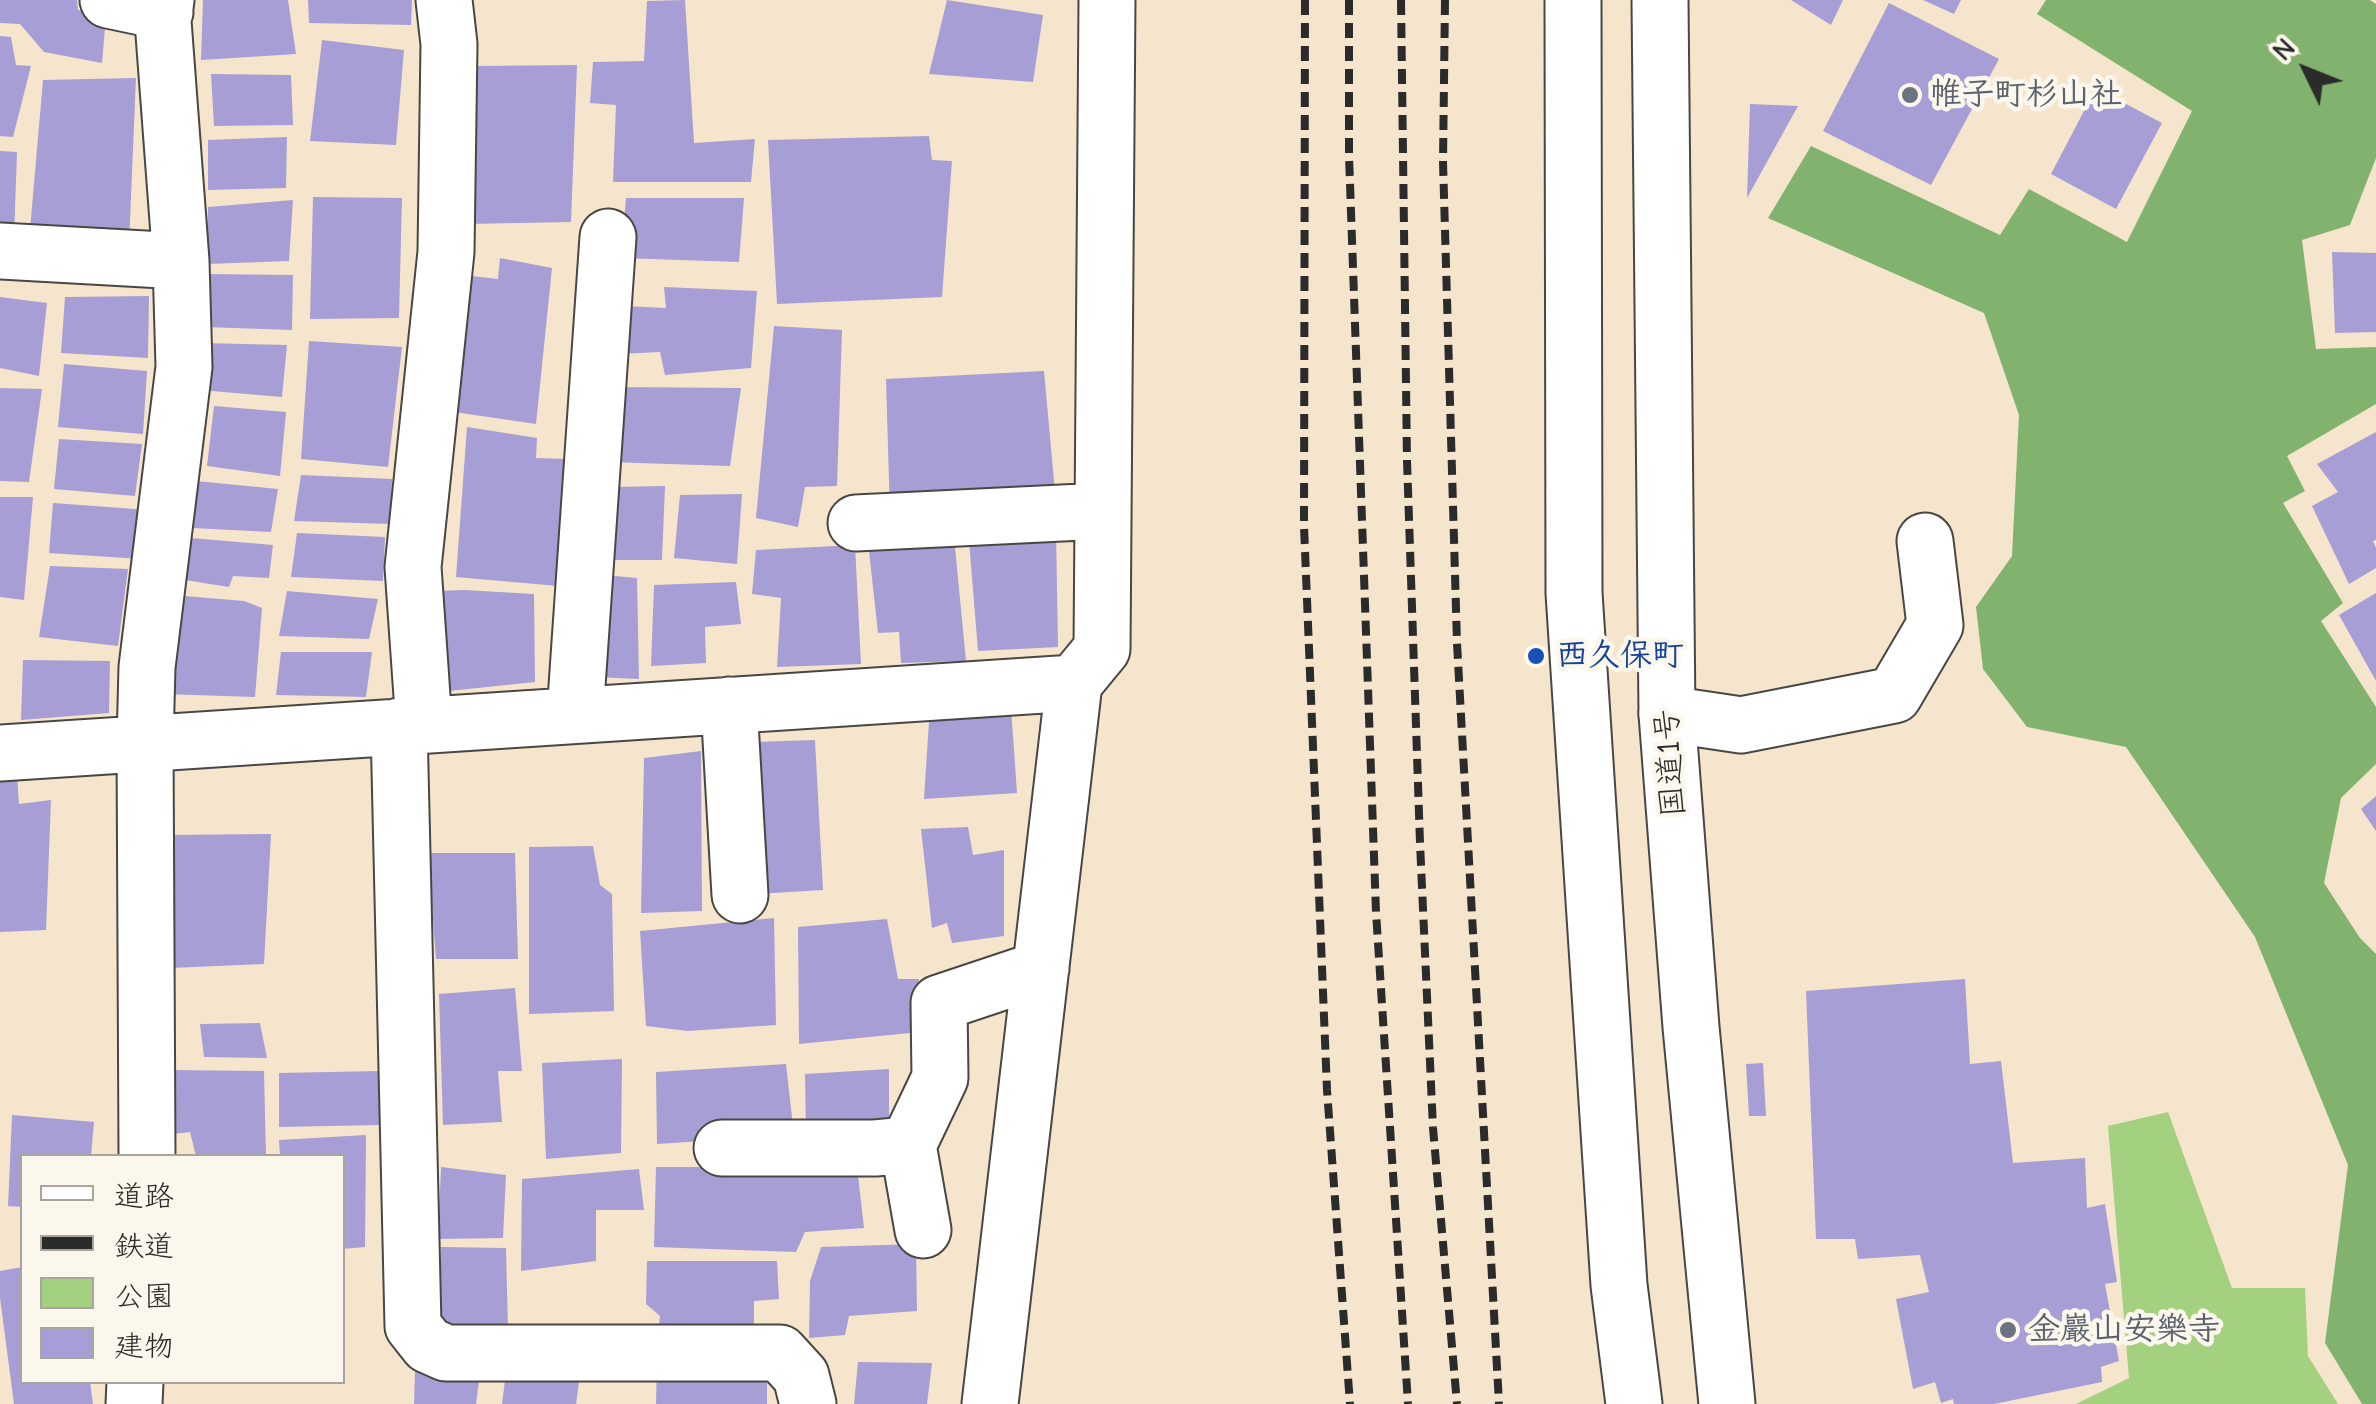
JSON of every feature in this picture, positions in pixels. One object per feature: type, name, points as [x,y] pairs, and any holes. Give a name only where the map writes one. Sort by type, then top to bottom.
[{"type":"main road","points":[[108,0],[165,11],[182,261],[184,367],[147,667],[147,1154]]},
{"type":"main road","points":[[444,0],[449,44],[446,252],[413,567],[413,1326],[428,1345],[446,1353],[780,1354],[800,1376],[808,1404]]},
{"type":"main road","points":[[990,1404],[1074,683],[1102,649],[1107,0]]},
{"type":"main road","points":[[1573,0],[1574,593],[1619,1285],[1634,1404]]},
{"type":"main road","name":"国道1号","points":[[1660,0],[1667,714],[1691,1027],[1728,1404]]},
{"type":"main road","points":[[575,716],[608,237]]},
{"type":"main road","points":[[0,251],[182,261]]},
{"type":"main road","points":[[856,523],[1103,511]]},
{"type":"main road","points":[[1667,714],[1741,726],[1894,694],[1934,624],[1925,541]]},
{"type":"main road","points":[[0,753],[1074,683]]},
{"type":"main road","points":[[729,706],[740,895]]},
{"type":"main road","points":[[923,1230],[908,1145],[940,1078],[939,1003],[1040,968]]},
{"type":"main road","points":[[722,1148],[908,1145]]},
{"type":"green space","points":[[2046,0],[2370,0],[2376,4],[2376,158],[2350,225],[2302,240],[2316,349],[2376,347],[2376,404],[2287,456],[2305,491],[2283,503],[2343,603],[2321,621],[2376,707],[2376,764],[2341,798],[2324,883],[2360,938],[2376,954],[2376,1404],[2362,1404],[2325,1343],[2348,1165],[2255,937],[2126,747],[2027,727],[1983,669],[1976,607],[2012,556],[2019,415],[1984,313],[1768,218],[1811,146],[2000,235],[2029,189],[2127,242],[2192,111],[2037,14]]},
{"type":"green space","points":[[2168,1112],[2232,1288],[2305,1288],[2308,1356],[2338,1404],[2076,1404],[2129,1378],[2108,1126]]},
{"type":"building","points":[[0,0],[77,0],[78,10],[106,16],[102,63],[44,52],[20,24],[0,23]]},
{"type":"building","points":[[203,0],[288,0],[296,54],[201,60]]},
{"type":"building","points":[[308,0],[412,0],[411,25],[309,23]]},
{"type":"building","points":[[685,0],[694,143],[755,139],[751,182],[613,182],[616,105],[590,103],[593,62],[644,61],[647,1]]},
{"type":"building","points":[[947,0],[1043,15],[1033,82],[929,74]]},
{"type":"building","points":[[1791,0],[1843,0],[1831,25]]},
{"type":"building","points":[[1923,0],[1961,0],[1954,14]]},
{"type":"building","name":"帷子町杉山社","points":[[1889,3],[1999,59],[1931,185],[1823,131]]},
{"type":"building","points":[[0,36],[11,37],[16,65],[31,66],[13,137],[0,136]]},
{"type":"building","points":[[322,40],[404,50],[396,145],[310,141]]},
{"type":"building","points":[[577,65],[571,222],[467,224],[475,66]]},
{"type":"building","points":[[211,74],[291,75],[293,125],[214,126]]},
{"type":"building","points":[[136,78],[129,245],[29,241],[43,80]]},
{"type":"building","points":[[2096,88],[2162,123],[2116,209],[2051,174]]},
{"type":"building","points":[[1750,104],[1798,106],[1747,198]]},
{"type":"building","points":[[929,136],[932,160],[952,161],[942,297],[777,304],[768,140]]},
{"type":"building","points":[[287,137],[286,188],[208,190],[208,140]]},
{"type":"building","points":[[0,151],[17,152],[14,239],[0,238]]},
{"type":"building","points":[[313,197],[402,198],[399,318],[310,319]]},
{"type":"building","points":[[626,198],[744,198],[739,262],[621,258]]},
{"type":"building","points":[[293,200],[289,261],[207,264],[208,207]]},
{"type":"building","points":[[2332,252],[2376,253],[2376,332],[2335,333]]},
{"type":"building","points":[[500,258],[552,268],[536,424],[454,412],[472,276],[498,279]]},
{"type":"building","points":[[206,274],[293,275],[292,330],[205,327]]},
{"type":"building","points":[[664,287],[757,291],[751,368],[665,375],[660,352],[620,354],[625,306],[666,308]]},
{"type":"building","points":[[149,296],[148,358],[61,353],[65,297]]},
{"type":"building","points":[[0,297],[47,303],[39,376],[0,368]]},
{"type":"building","points":[[774,326],[842,330],[837,486],[805,487],[798,527],[756,518]]},
{"type":"building","points":[[309,341],[402,347],[388,467],[301,459]]},
{"type":"building","points":[[202,343],[287,345],[282,397],[200,390]]},
{"type":"building","points":[[64,364],[147,371],[143,434],[58,427]]},
{"type":"building","points":[[1044,371],[1056,503],[890,515],[886,379]]},
{"type":"building","points":[[619,387],[741,388],[730,466],[608,462]]},
{"type":"building","points":[[0,388],[42,389],[29,482],[0,481]]},
{"type":"building","points":[[214,406],[286,412],[280,476],[207,466]]},
{"type":"building","points":[[467,427],[537,438],[536,458],[565,459],[558,586],[456,577]]},
{"type":"building","points":[[2376,432],[2376,568],[2349,584],[2312,506],[2338,492],[2317,464]]},
{"type":"building","points":[[59,439],[142,444],[135,496],[54,489]]},
{"type":"building","points":[[301,475],[392,479],[390,524],[294,521]]},
{"type":"building","points":[[196,481],[278,489],[271,532],[192,528]]},
{"type":"building","points":[[665,486],[662,560],[609,560],[614,487]]},
{"type":"building","points":[[742,494],[737,564],[674,558],[680,495]]},
{"type":"building","points":[[0,497],[33,497],[24,600],[0,597]]},
{"type":"building","points":[[53,503],[149,510],[141,559],[49,553]]},
{"type":"building","points":[[1056,531],[1058,647],[978,651],[969,541]]},
{"type":"building","points":[[297,533],[385,537],[383,581],[291,577]]},
{"type":"building","points":[[954,537],[966,661],[901,663],[899,632],[878,633],[868,542]]},
{"type":"building","points":[[191,538],[273,545],[269,578],[233,576],[229,587],[185,580]]},
{"type":"building","points":[[855,545],[861,664],[777,667],[781,598],[752,594],[756,550]]},
{"type":"building","points":[[50,566],[128,569],[118,646],[39,637]]},
{"type":"building","points":[[604,575],[637,578],[639,679],[594,677]]},
{"type":"building","points":[[736,582],[741,624],[705,627],[706,663],[651,666],[654,585]]},
{"type":"building","points":[[287,591],[378,599],[369,639],[279,636]]},
{"type":"building","points":[[437,591],[534,594],[535,682],[439,692]]},
{"type":"building","points":[[2376,593],[2376,681],[2339,615]]},
{"type":"building","points":[[173,595],[244,601],[262,608],[255,697],[163,694]]},
{"type":"building","points":[[281,652],[372,652],[366,697],[276,695]]},
{"type":"building","points":[[23,660],[110,661],[109,713],[21,720]]},
{"type":"building","points":[[1011,708],[1017,793],[924,799],[929,721]]},
{"type":"building","points":[[815,740],[823,890],[756,894],[755,742]]},
{"type":"building","points":[[701,751],[702,911],[641,913],[644,758]]},
{"type":"building","points":[[17,777],[19,804],[51,800],[46,930],[0,932],[0,779]]},
{"type":"building","points":[[2376,796],[2376,831],[2361,809]]},
{"type":"building","points":[[968,827],[973,855],[1004,850],[1004,936],[952,943],[947,923],[932,928],[921,829]]},
{"type":"building","points":[[271,834],[264,964],[171,968],[168,835]]},
{"type":"building","points":[[593,846],[600,885],[612,894],[614,1011],[529,1014],[529,847]]},
{"type":"building","points":[[428,853],[515,853],[518,959],[436,959]]},
{"type":"building","points":[[774,918],[776,1025],[688,1031],[646,1026],[640,931]]},
{"type":"building","points":[[887,919],[898,979],[919,979],[910,1033],[799,1044],[798,927]]},
{"type":"building","points":[[1965,979],[1970,1064],[2001,1061],[2013,1163],[2085,1158],[2087,1208],[2105,1204],[2117,1282],[2105,1284],[2119,1361],[2101,1367],[2102,1382],[1994,1404],[1954,1404],[1953,1399],[1941,1403],[1935,1382],[1913,1389],[1896,1299],[1929,1292],[1920,1255],[1858,1259],[1855,1239],[1816,1239],[1806,991]]},
{"type":"building","points":[[515,988],[522,1071],[498,1071],[502,1122],[443,1125],[439,994]]},
{"type":"building","points":[[260,1023],[267,1058],[204,1057],[200,1024]]},
{"type":"building","points":[[622,1059],[621,1153],[546,1159],[542,1063]]},
{"type":"building","points":[[1763,1063],[1766,1116],[1749,1116],[1746,1064]]},
{"type":"building","points":[[786,1064],[794,1135],[657,1144],[656,1072]]},
{"type":"building","points":[[889,1069],[889,1131],[806,1133],[805,1074]]},
{"type":"building","points":[[168,1070],[264,1071],[266,1154],[196,1154],[190,1132],[172,1134]]},
{"type":"building","points":[[380,1071],[379,1125],[279,1127],[279,1073]]},
{"type":"building","points":[[12,1115],[94,1122],[91,1154],[20,1154],[20,1207],[8,1206]]},
{"type":"building","points":[[366,1135],[365,1247],[345,1249],[345,1154],[280,1154],[279,1140]]},
{"type":"building","points":[[441,1167],[506,1175],[503,1238],[438,1239]]},
{"type":"building","points":[[656,1167],[857,1167],[864,1228],[805,1232],[796,1252],[654,1247]]},
{"type":"building","points":[[639,1169],[644,1210],[596,1210],[596,1261],[521,1271],[522,1179]]},
{"type":"building","points":[[916,1244],[917,1311],[849,1316],[845,1335],[809,1338],[810,1281],[821,1247]]},
{"type":"building","points":[[441,1247],[506,1248],[508,1329],[440,1331]]},
{"type":"building","points":[[647,1261],[777,1261],[779,1299],[754,1301],[754,1339],[657,1342],[660,1316],[646,1304]]},
{"type":"building","points":[[20,1267],[20,1384],[90,1384],[93,1404],[14,1404],[0,1271]]},
{"type":"building","points":[[767,1360],[767,1404],[656,1404],[657,1362]]},
{"type":"building","points":[[858,1362],[932,1363],[927,1404],[854,1404]]},
{"type":"building","points":[[415,1371],[480,1374],[476,1404],[414,1404]]},
{"type":"building","points":[[506,1373],[580,1375],[576,1404],[502,1404]]},
{"type":"railway","points":[[1305,0],[1304,526],[1327,1090],[1350,1404]]},
{"type":"railway","points":[[1349,0],[1349,156],[1376,912],[1408,1404]]},
{"type":"railway","points":[[1401,0],[1407,460],[1420,843],[1433,1128],[1457,1404]]},
{"type":"railway","points":[[1445,0],[1443,162],[1457,643],[1499,1404]]},
{"type":"place","name":"帷子町杉山社","points":[[1910,95]]},
{"type":"place","name":"西久保町","points":[[1536,656]]},
{"type":"place","name":"金巖山安樂寺","points":[[2008,1330]]}]
